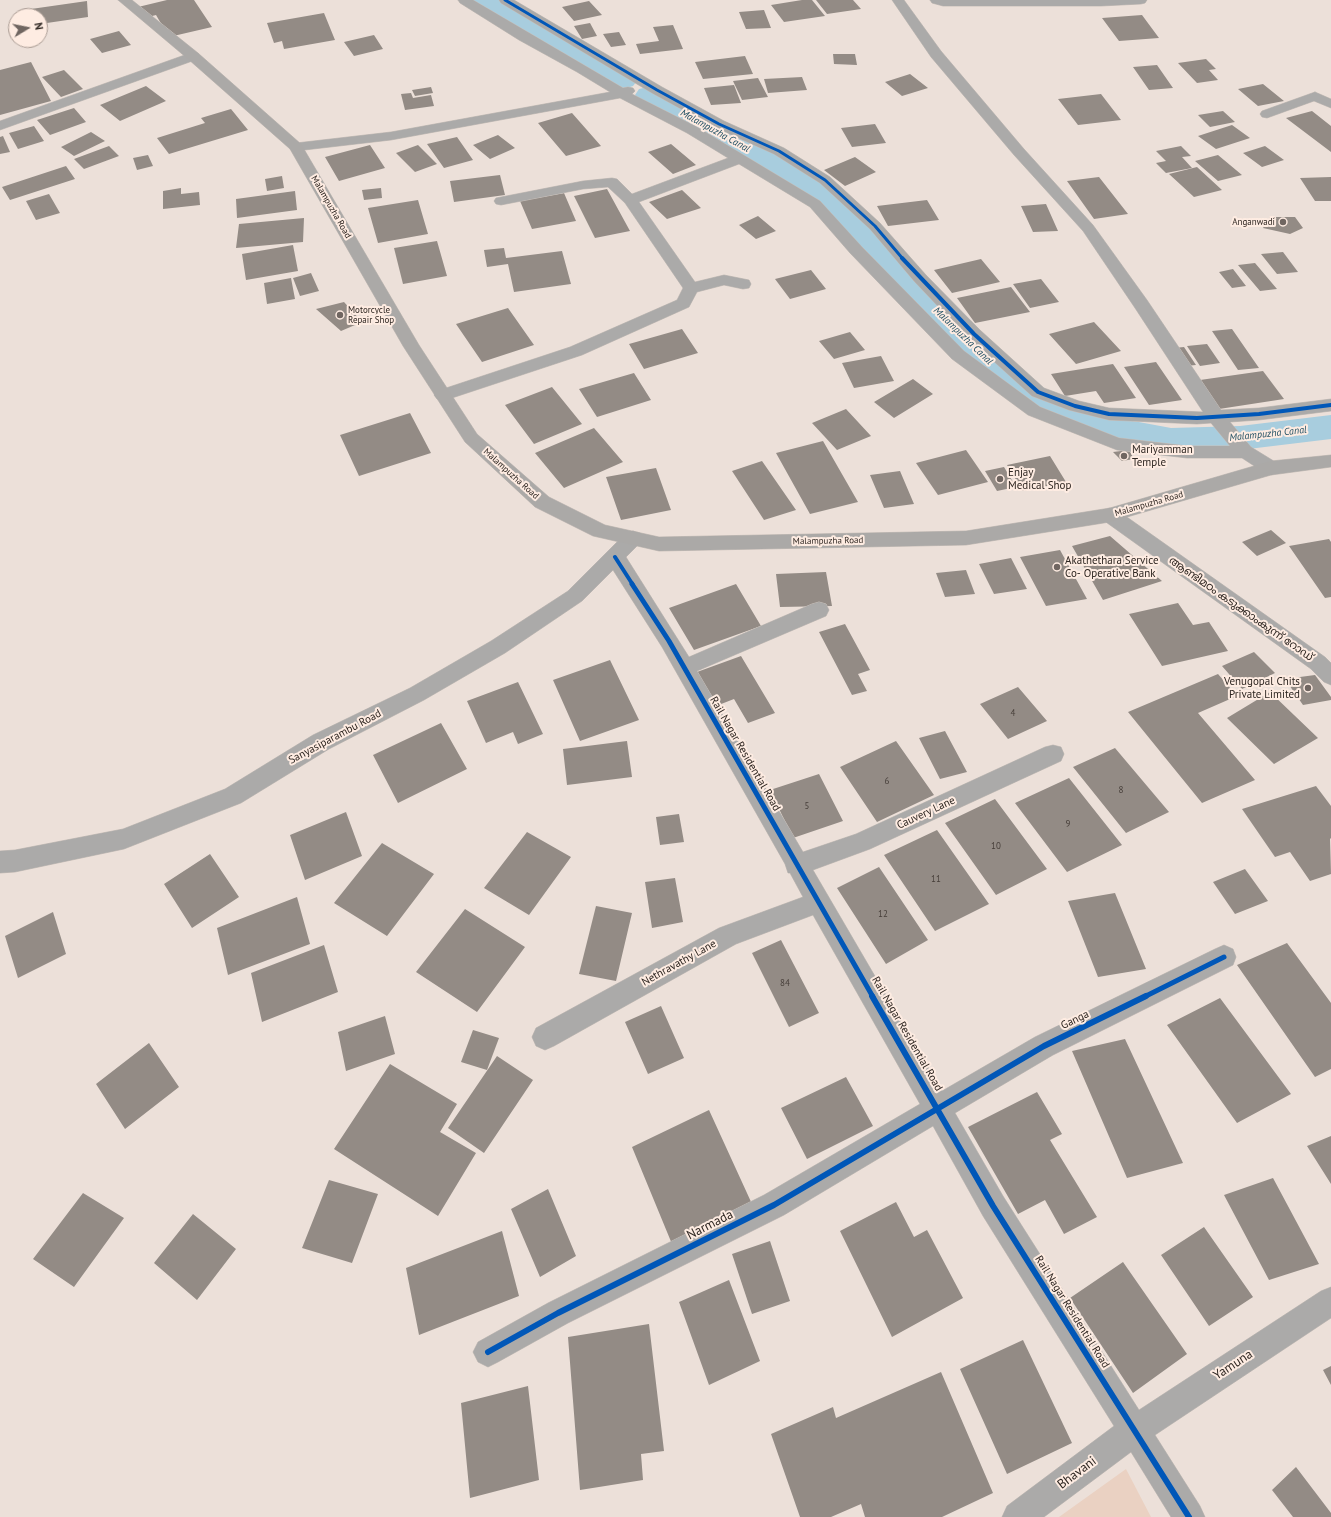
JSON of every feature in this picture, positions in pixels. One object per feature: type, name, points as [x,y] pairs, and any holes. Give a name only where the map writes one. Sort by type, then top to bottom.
[{"type":"main road","name":"Malampuzha Road","points":[[124,0],[193,56],[296,147],[411,346],[470,438],[542,502],[600,531],[659,544],[966,538],[1110,515],[1271,468],[1331,461]]},
{"type":"street","points":[[464,0],[622,94],[692,130],[815,204],[856,250],[958,355],[1034,411],[1117,444],[1187,452],[1245,452]]},
{"type":"street","points":[[505,0],[645,83],[719,124],[779,151],[825,180],[875,226],[920,278],[974,334],[1038,392],[1069,405],[1109,414],[1197,418],[1216,418],[1331,405]]},
{"type":"street","points":[[898,0],[936,54],[1019,152],[1088,228],[1216,418],[1245,452],[1271,468]]},
{"type":"street","points":[[936,0],[942,2],[1141,0]]},
{"type":"street","points":[[0,126],[193,56]]},
{"type":"street","points":[[296,147],[391,136],[622,94],[645,83]]},
{"type":"street","points":[[1267,114],[1315,96],[1331,104]]},
{"type":"street","points":[[630,200],[739,159]]},
{"type":"street","points":[[501,201],[583,185],[612,182],[630,200],[691,288]]},
{"type":"street","points":[[443,395],[576,351],[683,303],[691,288],[724,280],[743,284]]},
{"type":"street","name":"ആണ്ടിമഠം കടുക്കാംകുന്ന് റോഡ്","points":[[1110,515],[1318,663],[1331,676]]},
{"type":"street","name":"Sanyasiparambu Road","points":[[0,862],[15,861],[124,839],[232,796],[321,742],[417,694],[498,647],[575,596],[633,538]]},
{"type":"street","name":"Rail Nagar Residential Road","points":[[615,557],[684,668],[993,1206],[1189,1517]]},
{"type":"street","points":[[684,668],[818,610]]},
{"type":"street","name":"Cauvery Lane","points":[[796,865],[862,842],[1053,754]]},
{"type":"street","name":"Nethravathy Lane","points":[[545,1037],[728,936],[818,902]]},
{"type":"street","name":"Ganga","points":[[938,1108],[1044,1046],[1224,957]]},
{"type":"street","name":"Narmada","points":[[488,1352],[558,1313],[774,1205],[938,1108]]},
{"type":"street","name":"Yamuna","points":[[1135,1430],[1331,1301]]},
{"type":"street","name":"Bhavani","points":[[1018,1517],[1135,1430]]},
{"type":"shaded area","points":[[1126,1469],[1151,1517],[1059,1517]]},
{"type":"building","points":[[167,0],[194,0],[212,27],[169,37],[156,15],[144,18],[138,7]]},
{"type":"building","points":[[802,0],[812,0],[825,16],[784,22],[771,5]]},
{"type":"building","points":[[816,0],[853,0],[861,9],[827,14]]},
{"type":"building","points":[[87,1],[88,17],[48,23],[48,8],[38,8]]},
{"type":"building","points":[[589,1],[602,15],[574,21],[562,7]]},
{"type":"building","points":[[764,10],[771,28],[746,29],[739,12]]},
{"type":"building","points":[[324,13],[335,40],[284,49],[282,41],[274,43],[267,23]]},
{"type":"building","points":[[1142,15],[1159,38],[1119,41],[1102,18]]},
{"type":"building","points":[[590,23],[597,36],[582,39],[574,26]]},
{"type":"building","points":[[673,25],[683,49],[640,54],[636,44],[659,41],[653,27]]},
{"type":"building","points":[[119,31],[131,45],[102,53],[90,39]]},
{"type":"building","points":[[619,32],[626,45],[611,47],[603,34]]},
{"type":"building","points":[[374,35],[383,49],[354,56],[344,42]]},
{"type":"building","points":[[833,54],[855,54],[857,65],[834,64]]},
{"type":"building","points":[[745,56],[753,74],[703,79],[695,62]]},
{"type":"building","points":[[1206,59],[1216,69],[1209,70],[1218,80],[1197,83],[1178,63]]},
{"type":"building","points":[[31,62],[51,101],[0,115],[0,70]]},
{"type":"building","points":[[1157,65],[1173,88],[1149,90],[1133,67]]},
{"type":"building","points":[[64,70],[83,89],[61,97],[42,77]]},
{"type":"building","points":[[910,74],[928,88],[902,96],[885,82]]},
{"type":"building","points":[[802,77],[807,90],[768,93],[764,79]]},
{"type":"building","points":[[758,78],[768,97],[742,100],[733,81]]},
{"type":"building","points":[[1263,84],[1284,101],[1258,106],[1238,89]]},
{"type":"building","points":[[734,85],[741,103],[711,105],[704,88]]},
{"type":"building","points":[[146,86],[166,101],[120,121],[100,105]]},
{"type":"building","points":[[431,87],[433,93],[415,96],[412,90]]},
{"type":"building","points":[[411,93],[413,98],[431,95],[434,106],[405,110],[401,94]]},
{"type":"building","points":[[1101,94],[1121,120],[1078,125],[1058,99]]},
{"type":"building","points":[[74,108],[86,122],[50,135],[37,120]]},
{"type":"building","points":[[231,109],[248,130],[169,154],[157,138],[205,123],[201,118]]},
{"type":"building","points":[[1223,111],[1235,122],[1210,127],[1198,115]]},
{"type":"building","points":[[1312,111],[1331,126],[1331,152],[1286,118]]},
{"type":"building","points":[[572,113],[601,146],[566,156],[538,123]]},
{"type":"building","points":[[875,124],[886,143],[852,147],[841,128]]},
{"type":"building","points":[[1232,125],[1250,138],[1216,149],[1198,136]]},
{"type":"building","points":[[34,126],[44,141],[18,149],[9,133]]},
{"type":"building","points":[[91,132],[105,141],[74,156],[61,147]]},
{"type":"building","points":[[498,135],[515,148],[490,159],[473,145]]},
{"type":"building","points":[[3,136],[10,152],[0,154],[0,137]]},
{"type":"building","points":[[457,137],[473,160],[444,168],[427,144]]},
{"type":"building","points":[[671,144],[696,165],[673,174],[648,152]]},
{"type":"building","points":[[370,145],[385,168],[339,181],[325,157]]},
{"type":"building","points":[[418,145],[437,164],[415,172],[396,153]]},
{"type":"building","points":[[109,146],[119,156],[84,169],[74,159]]},
{"type":"building","points":[[1181,146],[1191,156],[1182,157],[1192,168],[1166,173],[1156,163],[1166,161],[1156,151]]},
{"type":"building","points":[[1265,146],[1284,160],[1262,167],[1243,153]]},
{"type":"building","points":[[148,155],[153,166],[137,170],[133,158]]},
{"type":"building","points":[[1218,155],[1242,175],[1218,181],[1195,161]]},
{"type":"building","points":[[855,157],[876,172],[845,186],[824,170]]},
{"type":"building","points":[[66,166],[75,179],[10,200],[2,187]]},
{"type":"building","points":[[1197,167],[1222,190],[1194,197],[1169,174]]},
{"type":"building","points":[[500,175],[505,195],[454,202],[450,181]]},
{"type":"building","points":[[282,176],[284,188],[267,191],[265,179]]},
{"type":"building","points":[[1099,177],[1128,214],[1094,219],[1067,181]]},
{"type":"building","points":[[1331,177],[1331,201],[1315,201],[1300,178]]},
{"type":"building","points":[[181,188],[181,194],[199,192],[200,205],[163,209],[163,191]]},
{"type":"building","points":[[381,188],[382,198],[364,200],[362,190]]},
{"type":"building","points":[[607,189],[630,231],[595,238],[574,196]]},
{"type":"building","points":[[682,190],[701,208],[667,219],[649,202]]},
{"type":"building","points":[[295,191],[297,210],[237,218],[236,199]]},
{"type":"building","points":[[564,193],[576,221],[532,229],[520,201]]},
{"type":"building","points":[[49,194],[60,213],[36,220],[26,201]]},
{"type":"building","points":[[418,200],[428,234],[378,243],[368,208]]},
{"type":"building","points":[[927,200],[939,220],[888,226],[877,206]]},
{"type":"building","points":[[1046,204],[1058,231],[1033,232],[1021,206]]},
{"type":"building","points":[[758,216],[776,231],[756,239],[739,225]]},
{"type":"building","name":"Anganwadi","points":[[1270,217],[1295,217],[1303,228],[1290,234],[1263,228]]},
{"type":"building","points":[[304,218],[303,242],[236,248],[239,224]]},
{"type":"building","points":[[437,241],[447,276],[403,284],[394,248]]},
{"type":"building","points":[[293,245],[298,271],[246,280],[242,254]]},
{"type":"building","points":[[504,248],[506,258],[562,251],[571,284],[514,292],[508,264],[487,267],[484,250]]},
{"type":"building","points":[[1283,252],[1298,272],[1277,274],[1261,254]]},
{"type":"building","points":[[981,259],[1000,282],[952,293],[934,270]]},
{"type":"building","points":[[1255,263],[1277,289],[1260,291],[1238,265]]},
{"type":"building","points":[[1233,269],[1246,286],[1232,288],[1219,272]]},
{"type":"building","points":[[811,270],[826,289],[790,299],[775,279]]},
{"type":"building","points":[[311,273],[319,291],[300,296],[293,278]]},
{"type":"building","points":[[291,278],[295,299],[267,304],[264,283]]},
{"type":"building","points":[[1041,279],[1059,302],[1030,308],[1013,284]]},
{"type":"building","points":[[1011,287],[1030,312],[975,323],[957,298]]},
{"type":"building","name":"Motorcycle Repair Shop","points":[[344,302],[362,322],[341,331],[316,309]]},
{"type":"building","points":[[508,308],[534,345],[482,362],[456,324]]},
{"type":"building","points":[[1094,322],[1121,351],[1076,364],[1049,334]]},
{"type":"building","points":[[682,329],[698,353],[644,369],[629,344]]},
{"type":"building","points":[[1232,329],[1259,368],[1238,370],[1212,331]]},
{"type":"building","points":[[850,332],[865,350],[834,359],[819,341]]},
{"type":"building","points":[[1207,344],[1220,363],[1200,366],[1187,346]]},
{"type":"building","points":[[1184,347],[1196,365],[1185,366],[1174,348]]},
{"type":"building","points":[[881,356],[894,381],[854,388],[842,363]]},
{"type":"building","points":[[1156,362],[1182,400],[1149,405],[1124,367]]},
{"type":"building","points":[[1113,364],[1136,398],[1104,403],[1096,391],[1065,396],[1051,374]]},
{"type":"building","points":[[1263,371],[1284,399],[1219,409],[1200,380]]},
{"type":"building","points":[[634,373],[651,400],[597,417],[579,389]]},
{"type":"building","points":[[913,379],[933,394],[894,418],[874,402]]},
{"type":"building","points":[[552,387],[582,424],[534,444],[505,405]]},
{"type":"building","points":[[846,409],[871,436],[837,450],[812,423]]},
{"type":"building","points":[[410,413],[431,453],[359,476],[340,435]]},
{"type":"building","points":[[594,428],[623,462],[564,488],[535,453]]},
{"type":"building","points":[[823,441],[858,502],[810,514],[776,453]]},
{"type":"building","points":[[966,450],[988,482],[938,495],[916,463]]},
{"type":"building","name":"Mariyamman Temple","points":[[1129,450],[1134,459],[1122,461],[1113,452]]},
{"type":"building","points":[[1050,456],[1066,482],[1023,491],[1007,465]]},
{"type":"building","points":[[762,461],[796,510],[764,520],[732,471]]},
{"type":"building","name":"Enjay Medical Shop","points":[[1004,467],[1016,487],[997,491],[985,471]]},
{"type":"building","points":[[656,468],[671,510],[621,520],[606,477]]},
{"type":"building","points":[[900,471],[914,504],[884,508],[870,475]]},
{"type":"building","points":[[1271,530],[1286,543],[1257,556],[1242,542]]},
{"type":"building","points":[[1110,536],[1162,581],[1103,600],[1072,546]]},
{"type":"building","points":[[1329,539],[1331,542],[1331,597],[1325,598],[1289,546]]},
{"type":"building","points":[[1060,550],[1087,599],[1046,606],[1020,557]]},
{"type":"building","points":[[1011,558],[1027,589],[994,594],[979,564]]},
{"type":"building","points":[[966,570],[975,594],[945,597],[936,573]]},
{"type":"building","points":[[826,572],[832,606],[780,607],[776,574]]},
{"type":"building","points":[[736,584],[761,626],[694,650],[669,608]]},
{"type":"building","points":[[1178,603],[1193,625],[1209,622],[1228,651],[1162,666],[1129,614]]},
{"type":"building","points":[[845,624],[870,670],[858,674],[867,691],[852,695],[819,632]]},
{"type":"building","points":[[1254,652],[1275,673],[1242,689],[1222,666]]},
{"type":"building","points":[[741,656],[775,713],[748,723],[734,699],[716,706],[697,672]]},
{"type":"building","points":[[610,660],[639,720],[580,741],[553,680]]},
{"type":"building","points":[[1218,674],[1237,696],[1198,713],[1255,780],[1202,803],[1128,712]]},
{"type":"building","name":"Venugopal Chits Private Limited","points":[[1315,675],[1331,697],[1331,700],[1303,705],[1285,679]]},
{"type":"building","points":[[518,682],[543,734],[518,744],[513,732],[486,743],[467,701]]},
{"type":"building","points":[[1018,687],[1047,721],[1008,739],[980,704]]},
{"type":"building","points":[[1270,692],[1318,738],[1274,764],[1227,718]]},
{"type":"building","points":[[441,723],[467,769],[398,803],[373,755]]},
{"type":"building","points":[[945,731],[967,772],[940,779],[919,738]]},
{"type":"building","points":[[627,741],[632,777],[567,785],[563,749]]},
{"type":"building","points":[[896,741],[934,795],[877,822],[840,767]]},
{"type":"building","points":[[1115,748],[1169,812],[1126,833],[1073,767]]},
{"type":"building","points":[[819,774],[843,821],[793,838],[770,790]]},
{"type":"building","points":[[1069,778],[1122,845],[1067,872],[1015,803]]},
{"type":"building","points":[[1316,786],[1331,806],[1331,874],[1310,881],[1290,852],[1275,857],[1242,809]]},
{"type":"building","points":[[995,799],[1047,869],[996,895],[945,823]]},
{"type":"building","points":[[346,812],[362,856],[305,880],[290,835]]},
{"type":"building","points":[[679,814],[684,842],[660,845],[656,817]]},
{"type":"building","points":[[937,830],[989,904],[935,931],[884,855]]},
{"type":"building","points":[[527,832],[571,857],[529,915],[484,888]]},
{"type":"building","points":[[382,843],[434,874],[387,936],[334,903]]},
{"type":"building","points":[[210,854],[239,897],[192,928],[164,884]]},
{"type":"building","points":[[879,867],[928,940],[886,964],[837,888]]},
{"type":"building","points":[[1245,869],[1268,901],[1235,914],[1213,882]]},
{"type":"building","points":[[675,878],[683,922],[652,928],[645,882]]},
{"type":"building","points":[[1115,893],[1146,969],[1098,977],[1068,901]]},
{"type":"building","points":[[297,897],[310,944],[228,975],[217,928]]},
{"type":"building","points":[[596,906],[632,913],[616,981],[579,974]]},
{"type":"building","points":[[465,909],[525,947],[477,1012],[416,972]]},
{"type":"building","points":[[53,912],[66,954],[18,978],[5,936]]},
{"type":"building","points":[[781,940],[819,1013],[789,1027],[752,953]]},
{"type":"building","points":[[1287,943],[1331,1003],[1331,1069],[1315,1077],[1237,965]]},
{"type":"building","points":[[324,945],[338,992],[262,1022],[251,973]]},
{"type":"building","points":[[1220,998],[1291,1094],[1237,1123],[1167,1025]]},
{"type":"building","points":[[661,1006],[684,1058],[648,1074],[625,1022]]},
{"type":"building","points":[[385,1016],[395,1054],[346,1071],[338,1032]]},
{"type":"building","points":[[473,1030],[499,1038],[487,1070],[461,1062]]},
{"type":"building","points":[[1125,1039],[1183,1163],[1127,1178],[1072,1051]]},
{"type":"building","points":[[149,1043],[179,1087],[125,1129],[96,1084]]},
{"type":"building","points":[[497,1056],[533,1080],[484,1153],[448,1128]]},
{"type":"building","points":[[390,1064],[457,1104],[440,1132],[476,1153],[438,1216],[334,1149]]},
{"type":"building","points":[[846,1077],[873,1126],[807,1159],[781,1108]]},
{"type":"building","points":[[1037,1092],[1062,1134],[1050,1140],[1097,1217],[1064,1234],[1045,1200],[1018,1214],[968,1127]]},
{"type":"building","points":[[709,1110],[752,1204],[672,1244],[632,1147]]},
{"type":"building","points":[[1331,1136],[1331,1184],[1307,1146]]},
{"type":"building","points":[[1273,1178],[1319,1264],[1269,1280],[1224,1195]]},
{"type":"building","points":[[329,1180],[378,1194],[352,1263],[302,1248]]},
{"type":"building","points":[[548,1189],[576,1256],[540,1277],[511,1209]]},
{"type":"building","points":[[83,1193],[124,1218],[74,1287],[33,1259]]},
{"type":"building","points":[[896,1202],[914,1237],[927,1230],[963,1298],[892,1337],[840,1231]]},
{"type":"building","points":[[193,1214],[236,1249],[197,1300],[154,1263]]},
{"type":"building","points":[[1204,1227],[1253,1297],[1209,1326],[1161,1255]]},
{"type":"building","points":[[502,1231],[519,1296],[419,1335],[406,1268]]},
{"type":"building","points":[[770,1241],[790,1301],[752,1314],[732,1254]]},
{"type":"building","points":[[1123,1262],[1187,1354],[1133,1393],[1070,1298]]},
{"type":"building","points":[[729,1280],[760,1361],[709,1385],[679,1302]]},
{"type":"building","points":[[649,1324],[664,1451],[641,1454],[643,1480],[580,1490],[568,1337]]},
{"type":"building","points":[[1023,1340],[1072,1443],[1007,1474],[960,1369]]},
{"type":"building","points":[[1331,1366],[1331,1385],[1323,1370]]},
{"type":"building","points":[[941,1372],[993,1493],[942,1517],[865,1517],[861,1504],[831,1517],[800,1517],[771,1434],[833,1407],[836,1418]]},
{"type":"building","points":[[528,1386],[539,1480],[470,1498],[461,1403]]},
{"type":"building","points":[[1296,1467],[1331,1513],[1331,1517],[1293,1517],[1272,1490]]},
{"type":"waterway","name":"Malampuzha Canal","points":[[482,0],[624,81]]},
{"type":"waterway","name":"Malampuzha Canal","points":[[648,95],[724,134],[786,171],[845,214],[889,263],[995,367],[1045,406],[1126,431],[1171,440],[1240,438],[1331,427]]},
{"type":"cycle path","points":[[505,0],[657,90],[719,124],[779,151],[825,180],[875,226],[920,278],[974,334],[1038,392],[1075,406],[1109,414],[1197,418],[1259,414],[1331,405]]},
{"type":"cycle path","points":[[615,557],[669,641],[993,1206],[1189,1517]]},
{"type":"cycle path","points":[[488,1352],[558,1313],[774,1205],[1044,1046],[1224,957]]},
{"type":"place","name":"Anganwadi","points":[[1283,222]]},
{"type":"place","name":"Motorcycle Repair Shop","points":[[340,315]]},
{"type":"place","name":"Mariyamman Temple","points":[[1124,456]]},
{"type":"place","name":"Enjay Medical Shop","points":[[1000,479]]},
{"type":"place","name":"Akathethara Service Co- Operative Bank","points":[[1057,567]]},
{"type":"place","name":"Venugopal Chits Private Limited","points":[[1308,688]]}]
